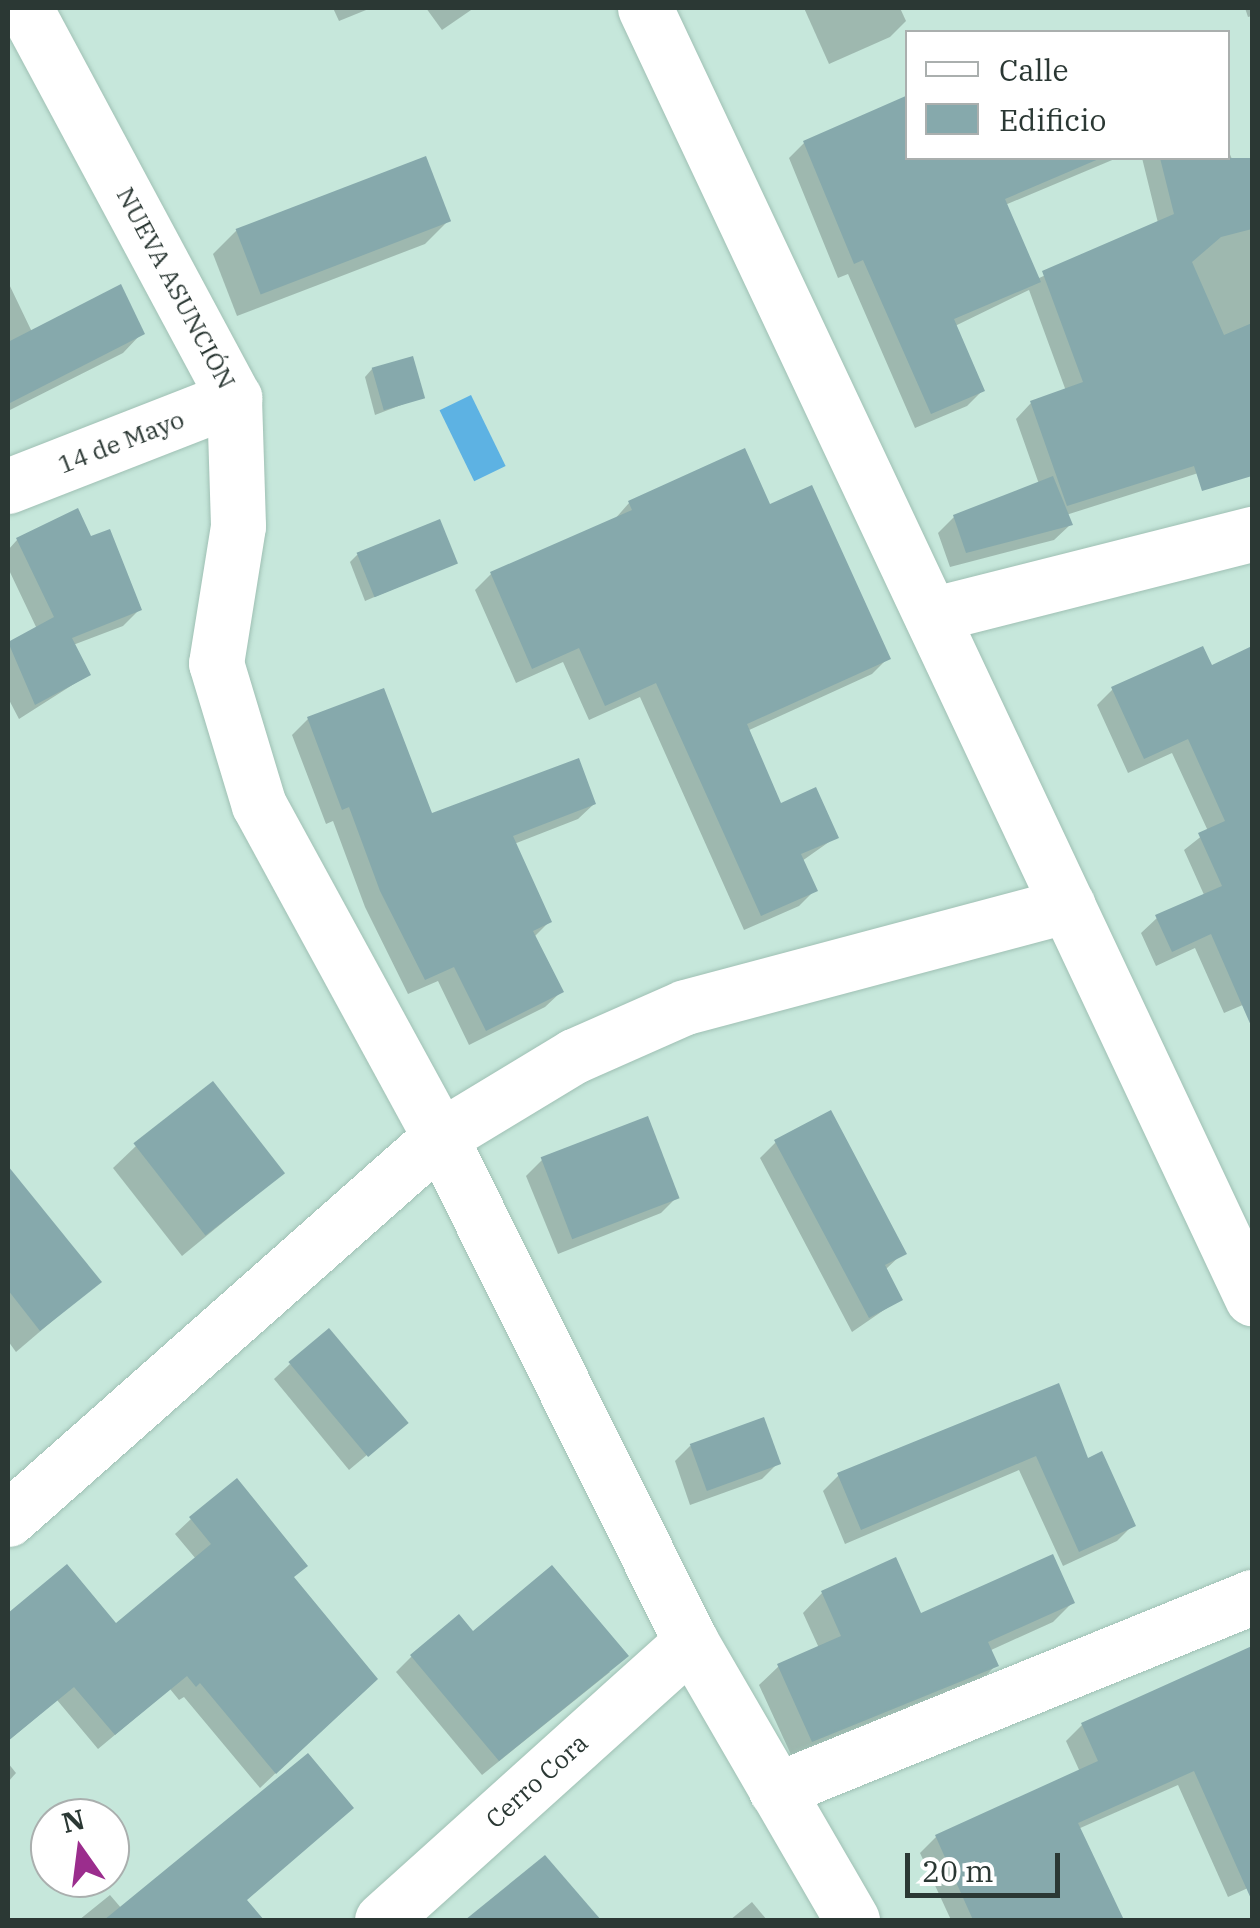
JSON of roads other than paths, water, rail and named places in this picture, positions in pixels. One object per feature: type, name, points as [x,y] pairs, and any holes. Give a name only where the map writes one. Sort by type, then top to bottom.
[{"type":"street","name":"NUEVA ASUNCIÓN","points":[[25,8],[234,398],[238,526],[216,662],[259,805],[440,1137],[691,1642],[852,1920]]},
{"type":"street","points":[[644,8],[1252,1298]]},
{"type":"street","name":"14 de Mayo","points":[[8,486],[234,398]]},
{"type":"street","points":[[931,614],[1252,534]]},
{"type":"street","points":[[8,1519],[440,1137],[574,1056],[685,1007],[1068,906]]},
{"type":"street","points":[[776,1790],[1252,1597]]},
{"type":"street","name":"Cerro Cora","points":[[382,1920],[691,1642]]},
{"type":"water","points":[[471,395],[506,466],[474,481],[440,410]]}]
